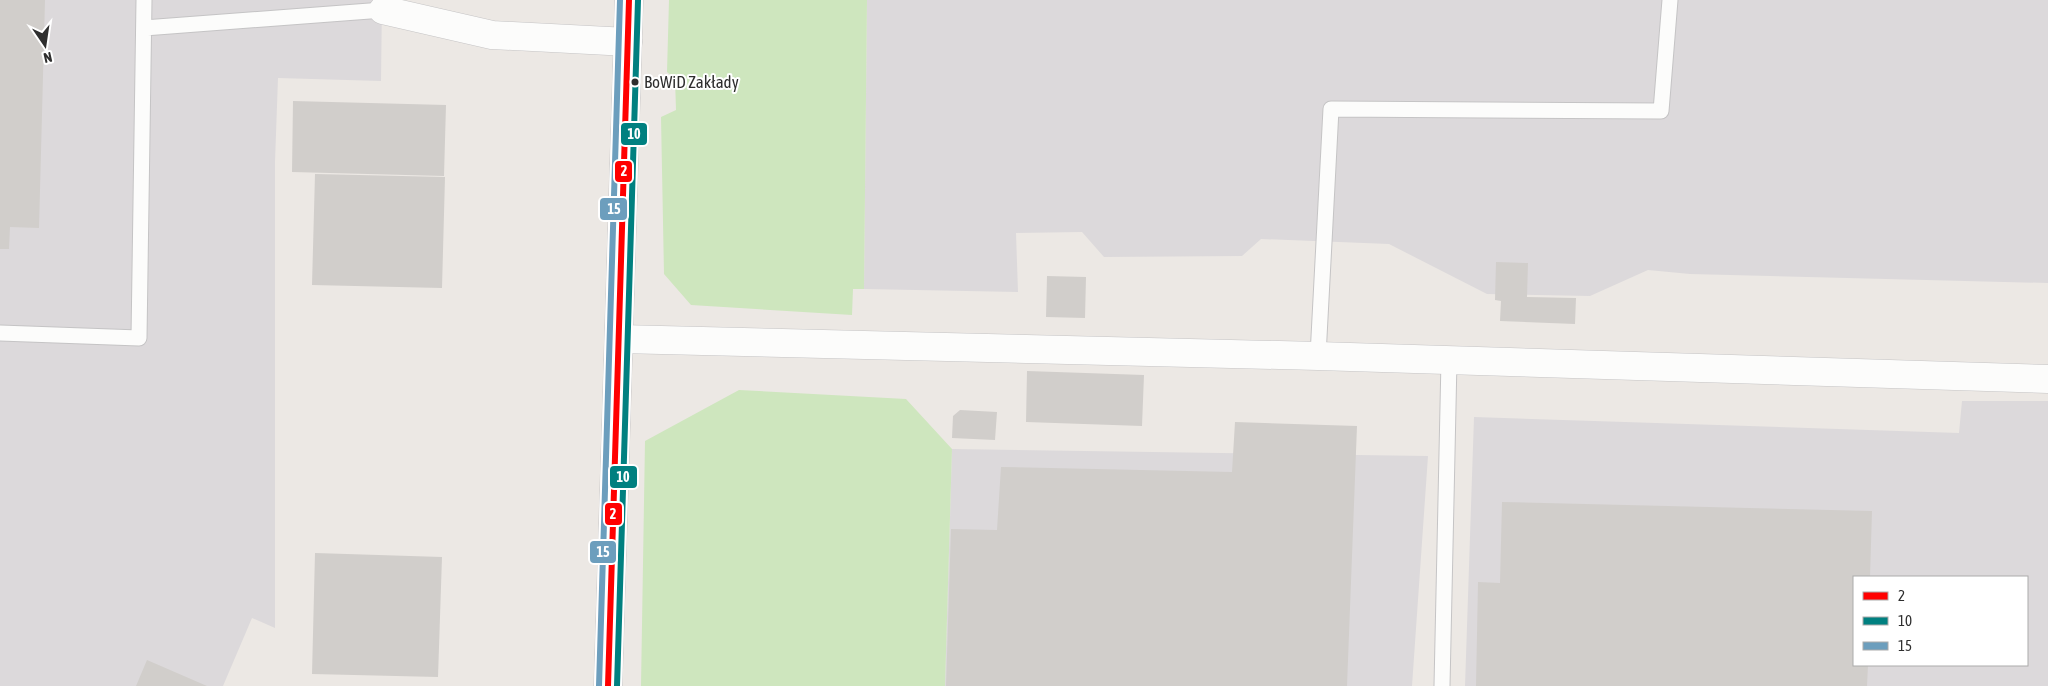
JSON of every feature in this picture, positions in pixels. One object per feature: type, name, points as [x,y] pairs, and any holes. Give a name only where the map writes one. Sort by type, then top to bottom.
[{"type":"street","points":[[608,686],[629,0]]},
{"type":"street","points":[[383,10],[492,35],[628,42]]},
{"type":"street","points":[[620,339],[1318,356],[2048,379]]},
{"type":"lane","points":[[0,333],[139,338],[144,0]]},
{"type":"lane","points":[[1318,356],[1330,110],[1661,111],[1670,0]]},
{"type":"lane","points":[[144,28],[383,10]]},
{"type":"lane","points":[[1442,686],[1449,360]]},
{"type":"shaded area","points":[[0,0],[382,0],[381,81],[278,78],[275,162],[275,628],[252,618],[223,686],[0,686]]},
{"type":"shaded area","points":[[867,0],[2048,0],[2048,283],[1690,274],[1648,270],[1590,296],[1487,294],[1389,244],[1261,239],[1242,256],[1104,257],[1082,232],[1016,233],[1018,292],[864,289]]},
{"type":"shaded area","points":[[1962,401],[2048,401],[2048,686],[1465,686],[1474,417],[1959,433]]},
{"type":"shaded area","points":[[952,449],[1428,456],[1412,686],[945,686]]},
{"type":"green space","points":[[669,0],[867,0],[864,289],[853,289],[852,315],[691,305],[664,274],[661,117],[676,110],[675,79],[667,72]]},
{"type":"green space","points":[[739,390],[906,399],[952,449],[945,686],[641,686],[645,441]]},
{"type":"building","points":[[0,0],[45,0],[39,228],[10,227],[9,249],[0,249]]},
{"type":"building","points":[[293,101],[446,105],[444,176],[292,172]]},
{"type":"building","points":[[315,174],[445,177],[442,288],[312,285]]},
{"type":"building","points":[[1496,262],[1528,263],[1527,297],[1576,298],[1575,324],[1500,321],[1501,301],[1495,300]]},
{"type":"building","points":[[1047,276],[1086,277],[1085,318],[1046,317]]},
{"type":"building","points":[[1027,371],[1144,375],[1142,426],[1026,422]]},
{"type":"building","points":[[960,410],[997,412],[995,440],[952,438],[953,416]]},
{"type":"building","points":[[1235,422],[1357,426],[1347,686],[946,686],[951,529],[997,530],[1001,467],[1232,472]]},
{"type":"building","points":[[1502,502],[1872,511],[1870,576],[1853,576],[1853,666],[1868,666],[1867,686],[1476,686],[1478,582],[1500,583]]},
{"type":"building","points":[[315,553],[442,557],[438,677],[312,674]]},
{"type":"building","points":[[147,660],[207,686],[136,686]]},
{"type":"transit line","name":"15","points":[[599,686],[620,0]]},
{"type":"transit line","name":"2","points":[[608,686],[629,0]]},
{"type":"transit line","name":"10","points":[[617,686],[638,0]]},
{"type":"place","name":"BoWiD Zakłady","points":[[635,82]]}]
